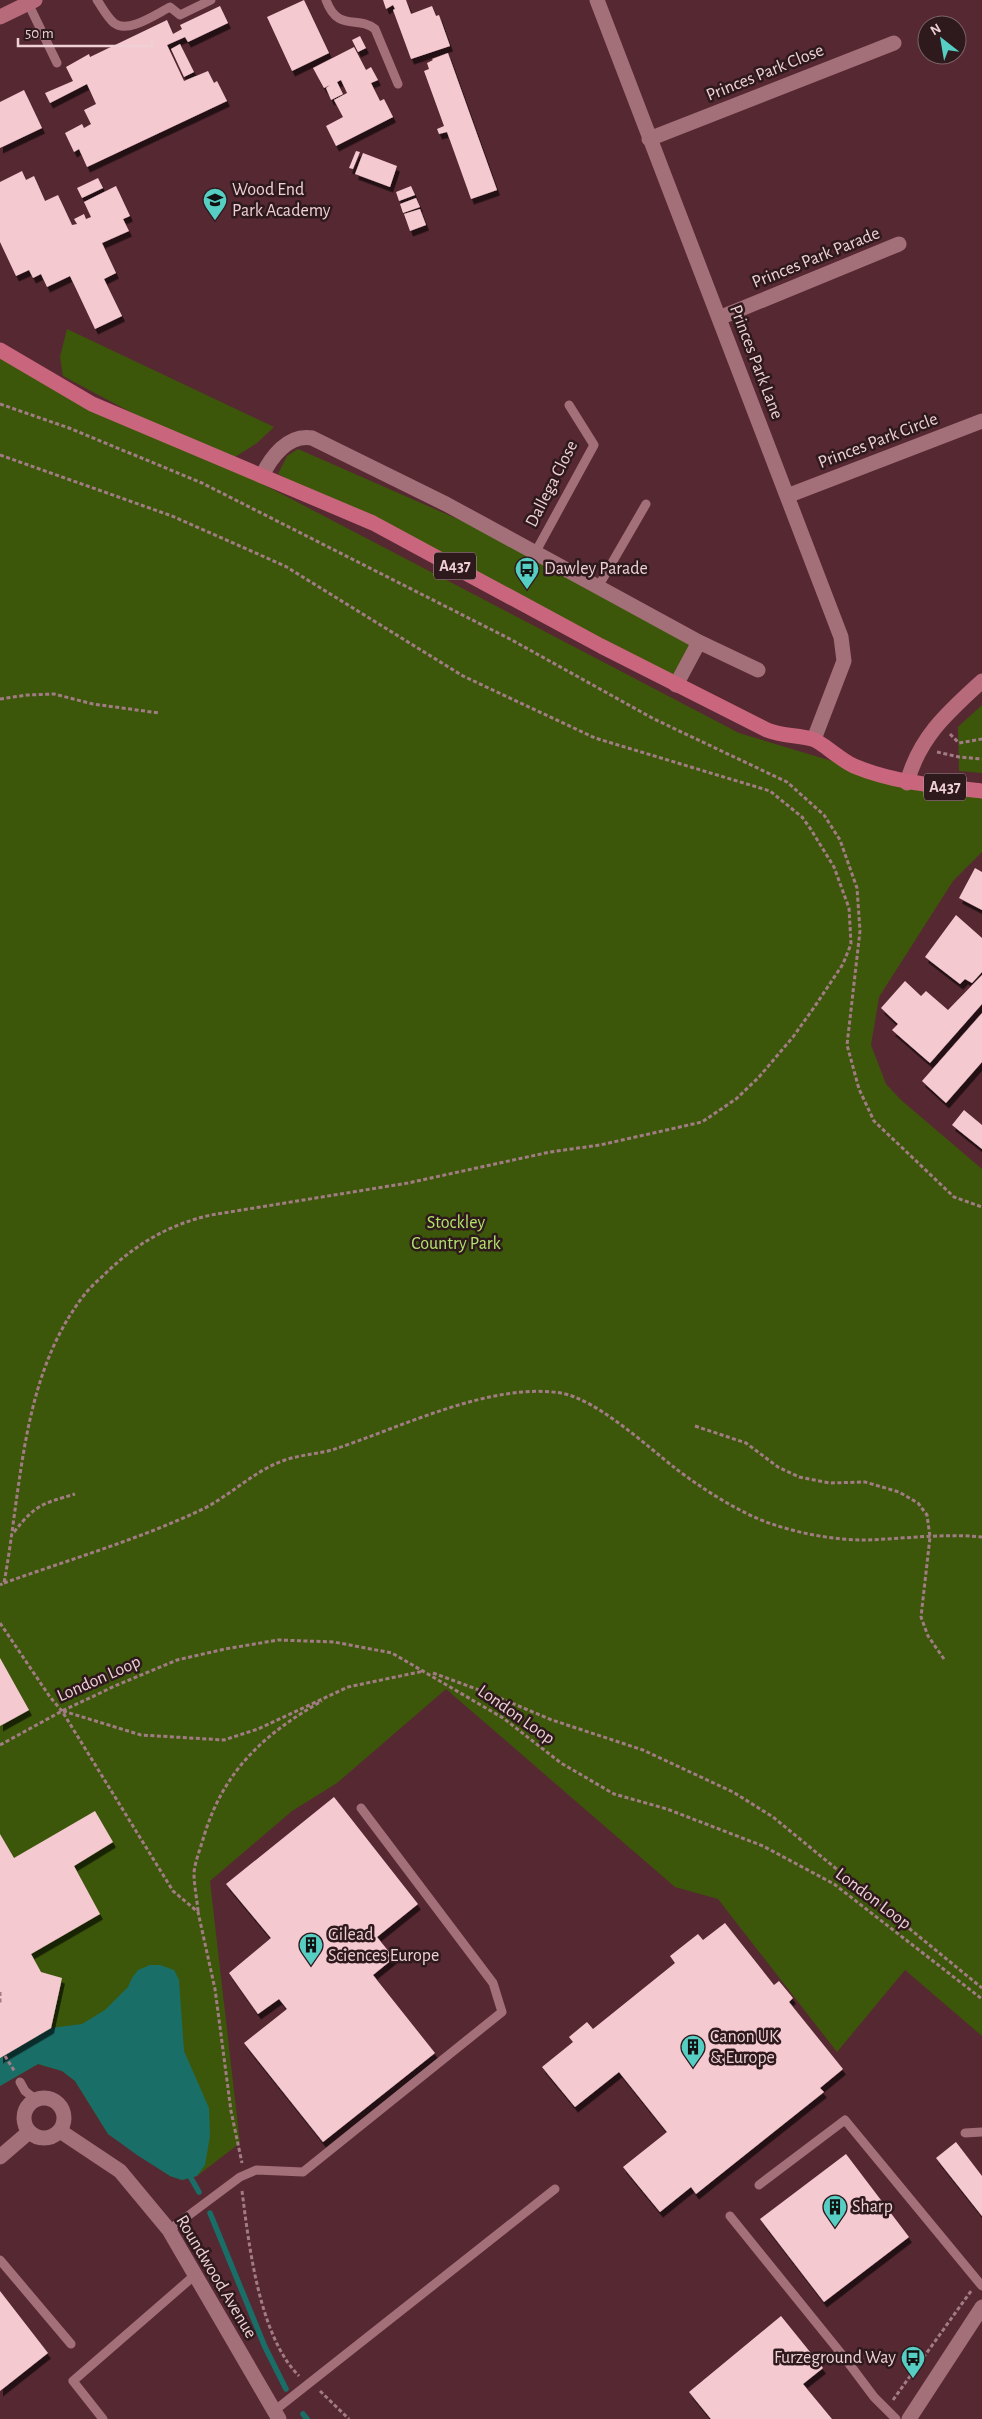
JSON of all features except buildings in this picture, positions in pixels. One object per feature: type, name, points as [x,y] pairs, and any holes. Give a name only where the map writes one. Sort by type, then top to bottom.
[{"type":"main road","name":"A437","points":[[0,350],[92,404],[358,516],[405,539],[533,610],[767,730],[784,735],[814,739],[847,763],[907,783],[982,791]]},
{"type":"street","name":"Princes Park Lane","points":[[596,0],[841,637],[844,654],[841,670],[814,739]]},
{"type":"street","points":[[0,17],[31,2]]},
{"type":"street","name":"Princes Park Close","points":[[649,139],[894,43]]},
{"type":"street","name":"Princes Park Parade","points":[[719,318],[899,244]]},
{"type":"street","name":"Princes Park Circle","points":[[787,496],[982,421]]},
{"type":"street","points":[[262,476],[270,461],[287,444],[301,438],[312,438],[446,504],[699,642],[758,670]]},
{"type":"street","points":[[676,685],[699,642]]},
{"type":"street","points":[[907,783],[912,764],[920,748],[940,721],[982,681]]},
{"type":"street","points":[[49,2098],[60,2105],[64,2118],[60,2130],[48,2138],[41,2138],[28,2132],[25,2126],[23,2113],[30,2102],[36,2099],[49,2098]]},
{"type":"street","name":"Roundwood Avenue","points":[[60,2130],[120,2171],[169,2230],[277,2415]]},
{"type":"street","points":[[0,2157],[28,2132]]},
{"type":"street","points":[[909,2419],[982,2307]]},
{"type":"lane","points":[[97,0],[111,21],[122,26],[134,24],[170,7],[180,15],[211,0]]},
{"type":"lane","points":[[326,0],[329,9],[339,18],[355,24],[369,25],[375,29],[398,84]]},
{"type":"lane","points":[[31,2],[57,64]]},
{"type":"lane","name":"Dallega Close","points":[[534,553],[594,445],[569,404]]},
{"type":"lane","points":[[598,587],[646,504]]},
{"type":"lane","points":[[169,2230],[240,2177],[256,2170],[303,2172],[502,2012],[492,1983],[361,1808]]},
{"type":"lane","points":[[20,2082],[25,2091],[36,2099]]},
{"type":"lane","points":[[759,2185],[844,2120],[980,2284]]},
{"type":"lane","points":[[965,2133],[982,2132]]},
{"type":"lane","points":[[277,2415],[308,2385],[385,2322],[555,2189]]},
{"type":"lane","points":[[730,2216],[874,2397],[896,2419]]},
{"type":"lane","points":[[0,2260],[71,2344]]},
{"type":"lane","points":[[103,2419],[73,2381],[195,2275]]},
{"type":"path","points":[[0,404],[69,428],[202,484],[510,639],[654,719],[787,782],[824,815],[840,840],[857,888],[860,931],[847,1045],[859,1088],[870,1113],[874,1121],[914,1162],[954,1197],[982,1207]]},
{"type":"path","points":[[0,455],[172,516],[285,566],[463,676],[595,738],[770,791],[802,817],[834,867],[849,908],[851,944],[843,964],[793,1037],[759,1077],[736,1099],[702,1122],[608,1144],[550,1152],[408,1183],[184,1221],[160,1232],[127,1253],[85,1294],[55,1343],[37,1389],[22,1459],[13,1533],[2,1584]]},
{"type":"path","points":[[0,699],[27,694],[54,694],[93,704],[159,714]]},
{"type":"path","points":[[940,721],[958,743],[982,739]]},
{"type":"path","points":[[920,748],[959,757],[982,759]]},
{"type":"path","points":[[2,1584],[136,1536],[204,1508],[261,1471],[284,1460],[329,1450],[483,1398],[533,1391],[563,1393],[582,1400],[643,1441],[677,1469],[714,1495],[770,1524],[816,1535],[862,1540],[963,1535],[982,1537]]},
{"type":"path","points":[[695,1426],[746,1443],[778,1467],[798,1478],[830,1483],[865,1482],[909,1497],[918,1503],[927,1515],[930,1537],[921,1617],[928,1636],[944,1659]]},
{"type":"path","points":[[13,1533],[30,1511],[45,1503],[76,1494]]},
{"type":"path","points":[[0,1623],[50,1697],[62,1710],[174,1891],[198,1912]]},
{"type":"path","name":"London Loop","points":[[0,1745],[62,1710],[177,1660],[225,1648],[278,1640],[334,1642],[392,1653],[425,1670],[503,1718],[560,1763],[614,1794],[667,1809],[762,1846],[834,1884],[982,1999]]},
{"type":"path","points":[[62,1710],[141,1735],[224,1740],[258,1729],[348,1687],[425,1670],[552,1720],[643,1750],[734,1792],[773,1817],[982,1988]]},
{"type":"path","points":[[348,1687],[291,1720],[245,1758],[233,1773],[214,1809],[194,1872],[198,1912],[215,1989],[231,2111],[242,2162],[240,2177],[251,2261],[259,2290],[277,2344],[295,2372],[308,2385],[324,2394],[349,2419]]},
{"type":"path","points":[[0,1992],[0,2005]]},
{"type":"path","points":[[5,2056],[20,2082]]},
{"type":"path","points":[[886,2409],[980,2284]]},
{"type":"green space","points":[[67,329],[274,427],[257,443],[235,457],[136,415],[63,376],[60,357]]},
{"type":"green space","name":"Stockley Country Park","points":[[0,350],[253,479],[739,733],[878,775],[982,791],[982,852],[953,881],[879,997],[871,1045],[886,1084],[901,1100],[982,1169],[982,2036],[905,1970],[837,2052],[718,1899],[675,1887],[446,1689],[337,1783],[292,1811],[210,1881],[240,2143],[197,2176],[182,2180],[170,2176],[108,2134],[75,2081],[62,2071],[38,2064],[0,2086]]},
{"type":"green space","points":[[298,449],[535,553],[699,642],[676,685],[278,474],[287,456]]},
{"type":"green space","points":[[982,705],[982,773],[959,771],[958,727]]},
{"type":"water","points":[[150,1965],[160,1965],[174,1970],[179,1980],[184,2051],[209,2108],[210,2136],[205,2165],[197,2176],[182,2180],[170,2176],[108,2134],[75,2081],[62,2071],[38,2064],[0,2086],[0,2058],[51,2028],[82,2024],[105,2010],[128,1987],[138,1970]]},
{"type":"waterway","points":[[191,2178],[199,2192]]},
{"type":"waterway","points":[[210,2213],[265,2347],[286,2389]]},
{"type":"waterway","points":[[303,2414],[307,2419]]},
{"type":"place","name":"Wood End Park Academy","points":[[215,221]]},
{"type":"place","name":"Dawley Parade","points":[[527,590]]},
{"type":"place","name":"Gilead Sciences Europe","points":[[311,1966]]},
{"type":"place","name":"Canon UK & Europe","points":[[693,2068]]},
{"type":"place","name":"Sharp","points":[[835,2228]]},
{"type":"place","name":"Furzeground Way","points":[[913,2379]]}]
